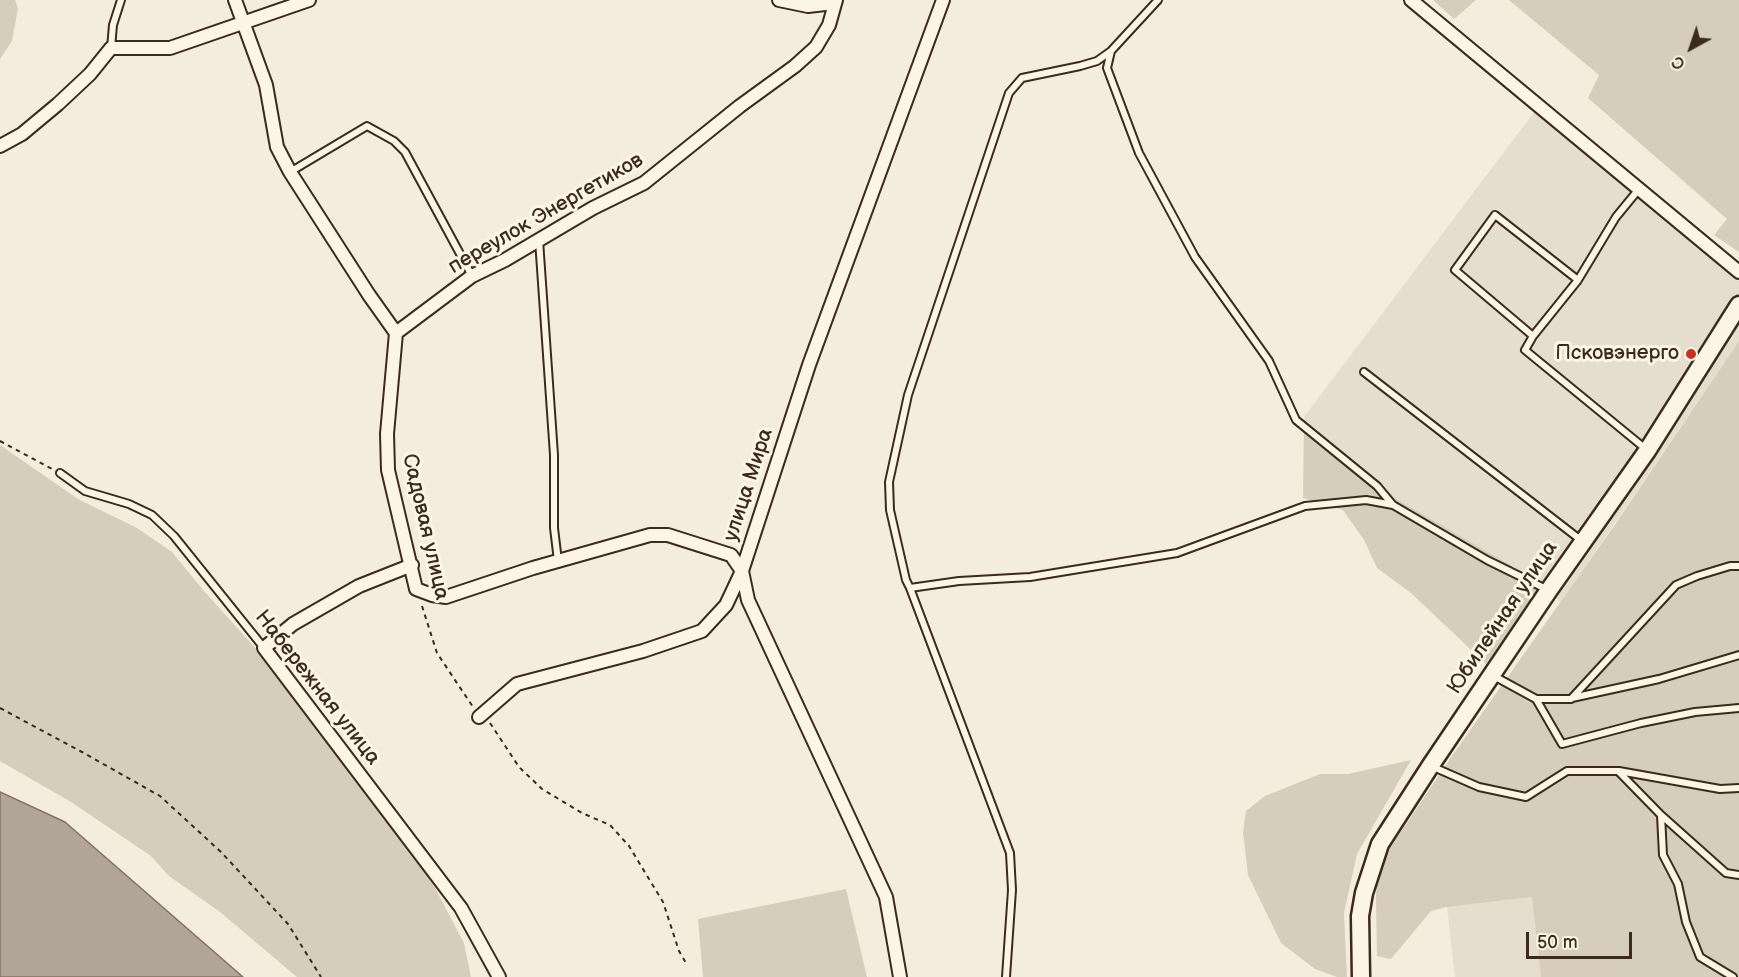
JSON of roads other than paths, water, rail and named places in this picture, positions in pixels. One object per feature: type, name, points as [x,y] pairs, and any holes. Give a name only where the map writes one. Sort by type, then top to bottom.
[{"type":"street","points":[[235,0],[266,85],[277,147],[290,172],[396,333]]},
{"type":"street","points":[[0,146],[22,134],[58,104],[90,75],[111,48],[170,48],[309,0]]},
{"type":"street","points":[[779,0],[808,6],[835,2]]},
{"type":"street","name":"улица Мира","points":[[900,977],[886,897],[748,600],[742,571],[809,365],[943,0]]},
{"type":"street","points":[[1411,0],[1739,272]]},
{"type":"street","name":"переулок Энергетиков","points":[[396,333],[472,276],[593,208],[644,183],[740,106],[795,66],[816,47],[829,25],[835,2]]},
{"type":"street","name":"Юбилейная улица","points":[[1361,977],[1360,916],[1364,892],[1380,844],[1491,675],[1647,451],[1739,305]]},
{"type":"street","name":"Садовая улица","points":[[396,333],[387,434],[388,470],[416,589],[446,597],[558,561]]},
{"type":"street","points":[[479,717],[517,684],[644,651],[702,631],[726,605],[742,571],[731,555],[668,535],[632,539],[558,561]]},
{"type":"street","points":[[264,648],[293,624],[359,586],[412,565]]},
{"type":"street","name":"Набережная улица","points":[[264,648],[461,908],[499,977]]},
{"type":"lane","points":[[111,48],[113,25],[121,0]]},
{"type":"lane","points":[[1006,977],[1012,890],[1010,853],[906,580],[890,510],[890,482],[908,395],[1009,93],[1022,78],[1080,66],[1097,60],[1111,51],[1158,0]]},
{"type":"lane","points":[[1111,51],[1107,68],[1139,153],[1195,257],[1269,361],[1296,420],[1377,486],[1393,505],[1487,561],[1549,590]]},
{"type":"lane","points":[[290,172],[367,126],[394,141],[405,152],[472,276]]},
{"type":"lane","points":[[1639,188],[1616,217],[1578,280],[1533,336],[1525,350],[1647,451]]},
{"type":"lane","points":[[1533,336],[1455,270],[1495,215],[1578,280]]},
{"type":"lane","points":[[538,240],[554,455],[554,528],[558,561]]},
{"type":"lane","points":[[1364,372],[1583,542]]},
{"type":"lane","name":"Набережная улица","points":[[60,473],[85,491],[129,504],[152,515],[174,536],[264,648]]},
{"type":"lane","points":[[910,588],[959,581],[1030,577],[1177,553],[1305,506],[1366,500],[1393,505]]},
{"type":"lane","points":[[1571,699],[1676,585],[1730,566],[1739,566]]},
{"type":"lane","points":[[1491,675],[1536,699],[1571,699],[1659,679],[1739,655]]},
{"type":"lane","points":[[1536,699],[1562,744],[1641,723],[1695,712],[1739,708]]},
{"type":"lane","points":[[1431,765],[1479,787],[1526,797],[1567,771],[1619,771],[1720,789],[1739,788]]},
{"type":"lane","points":[[1619,771],[1660,815],[1726,873],[1739,875]]},
{"type":"lane","points":[[1660,815],[1663,855],[1678,884],[1686,922],[1700,957],[1732,977]]},
{"type":"place","name":"Псковэнерго","points":[[1691,354]]}]
